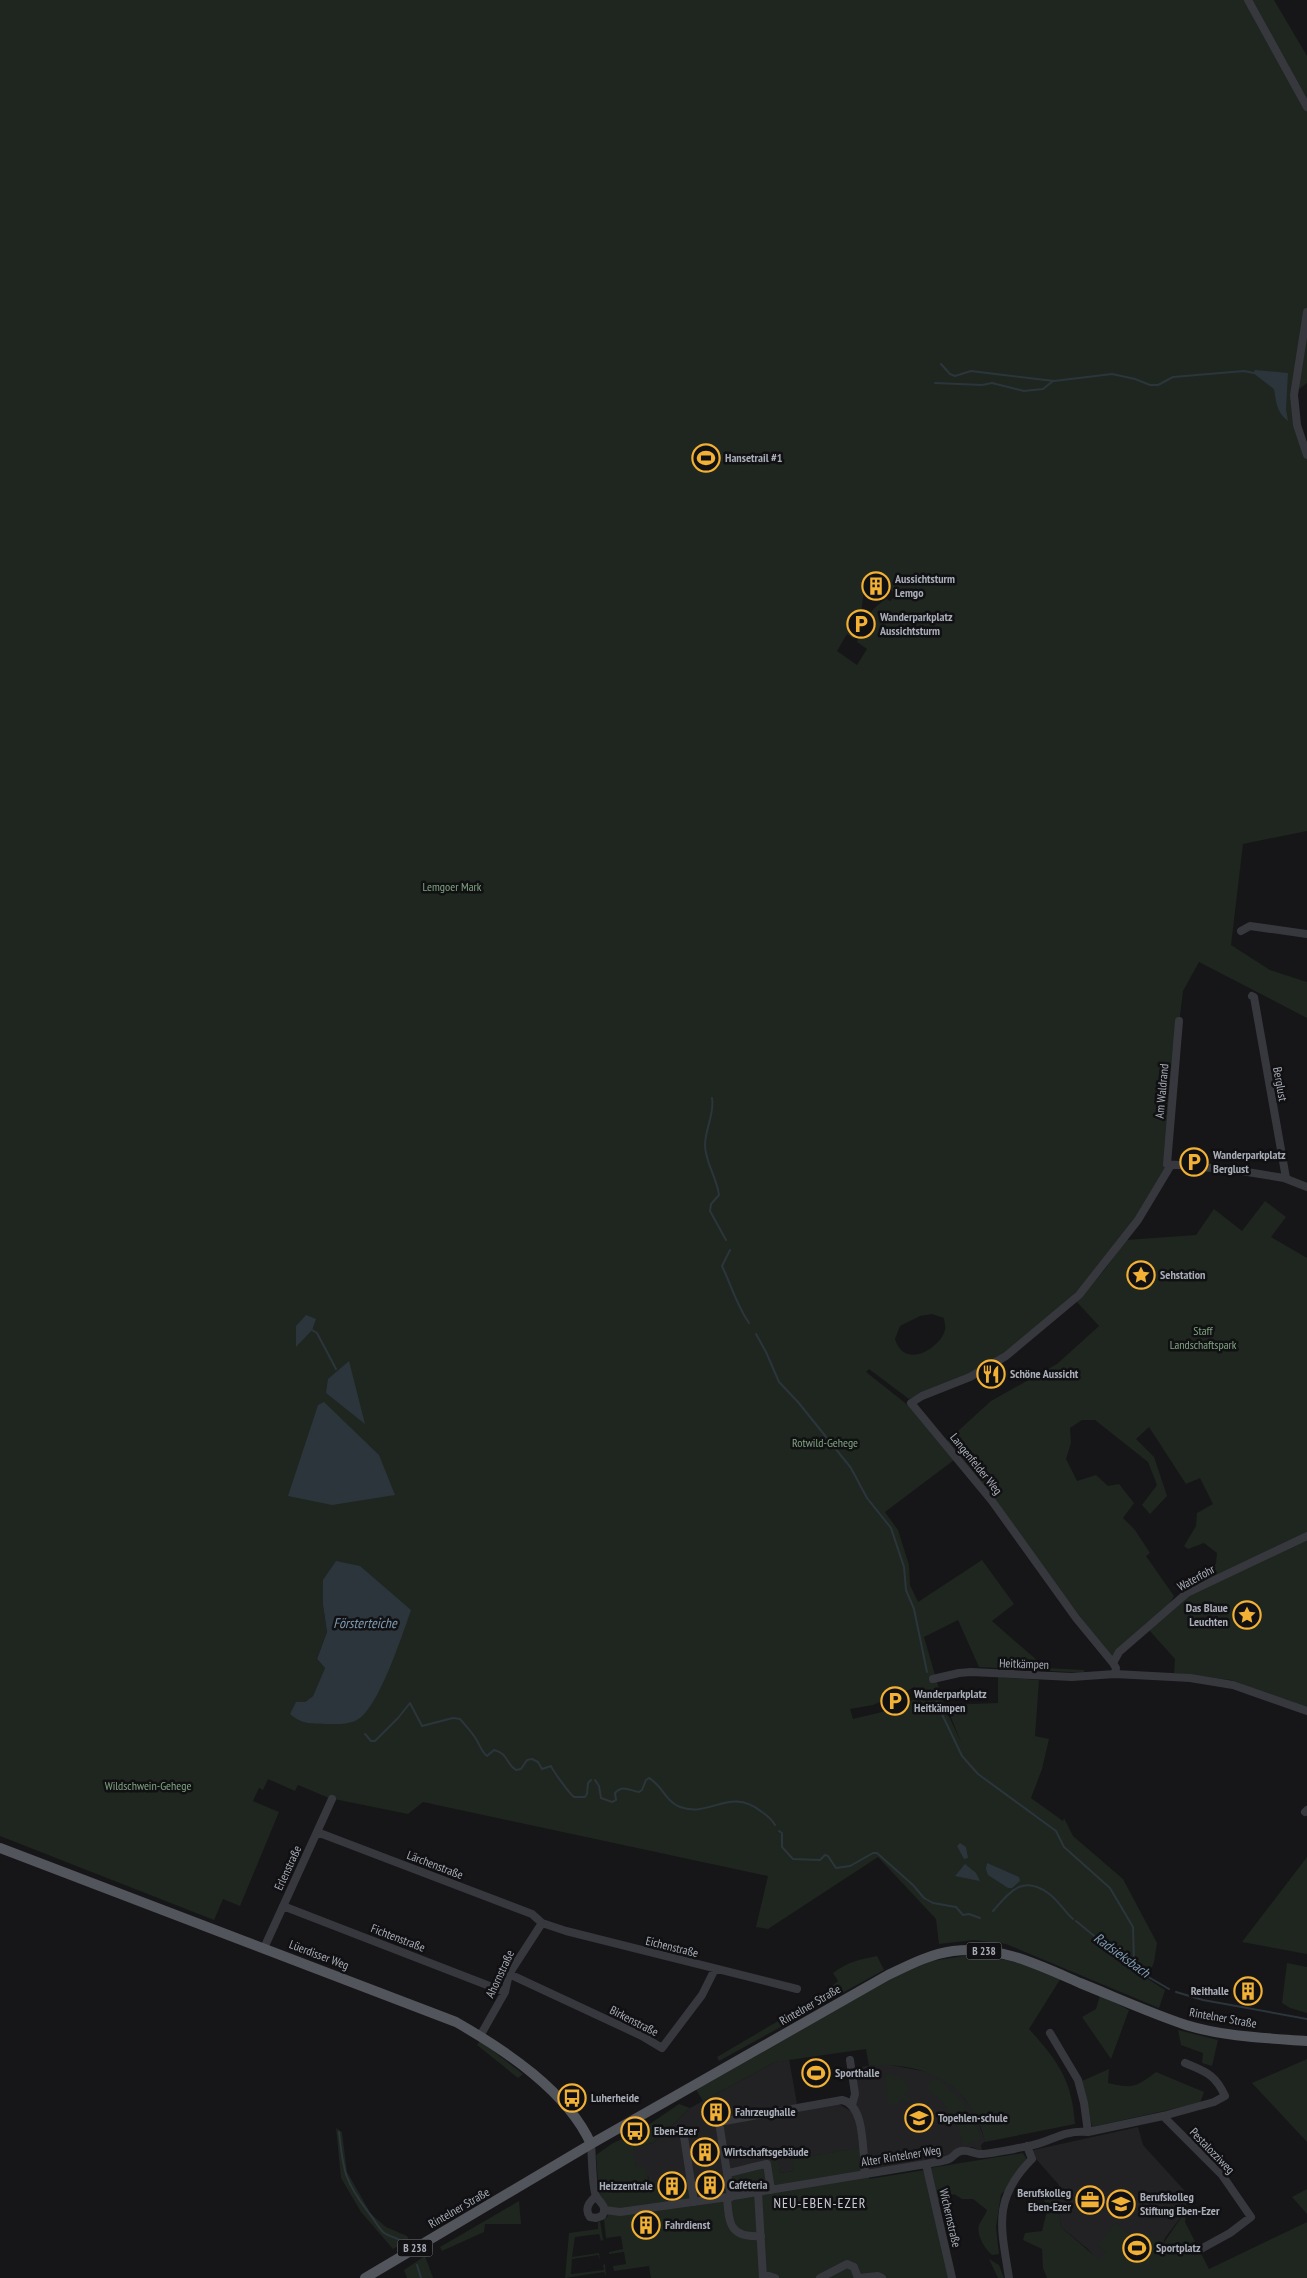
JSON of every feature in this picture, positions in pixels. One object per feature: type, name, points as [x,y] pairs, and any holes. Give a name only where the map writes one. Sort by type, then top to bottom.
[{"type":"main road","name":"Lüerdisser Weg","points":[[0,1848],[456,2022],[480,2036],[545,2084],[561,2100],[584,2129],[591,2144]]},
{"type":"main road","name":"Rintelner Straße","points":[[365,2278],[591,2144],[888,1975],[920,1960],[953,1951],[994,1952],[1019,1957],[1143,2009],[1188,2025],[1227,2033],[1307,2041]]},
{"type":"street","points":[[1248,0],[1307,107]]},
{"type":"street","points":[[1307,312],[1294,395],[1297,425],[1307,455]]},
{"type":"street","points":[[1241,931],[1250,926],[1307,934]]},
{"type":"street","name":"Berglust","points":[[1252,996],[1254,997],[1286,1178]]},
{"type":"street","name":"Am Waldrand","points":[[1169,1164],[1180,1021]]},
{"type":"street","points":[[1169,1164],[1235,1170],[1286,1178],[1307,1187]]},
{"type":"street","name":"Langenfelder Weg","points":[[1115,1674],[1116,1668],[1113,1663],[1076,1618],[986,1494],[911,1403],[922,1396],[970,1377],[1006,1356],[1079,1295],[1138,1220],[1169,1164]]},
{"type":"street","name":"Waterfohr","points":[[1113,1663],[1119,1652],[1187,1593],[1307,1536]]},
{"type":"street","name":"Heitkämpen","points":[[933,1678],[959,1672],[1072,1677],[1115,1674]]},
{"type":"street","points":[[1115,1674],[1190,1678],[1226,1683],[1307,1711]]},
{"type":"street","name":"Erlenstraße","points":[[264,1948],[332,1798]]},
{"type":"street","name":"Lärchenstraße","points":[[317,1832],[532,1914],[542,1923]]},
{"type":"street","name":"Fichtenstraße","points":[[283,1906],[505,1992]]},
{"type":"street","name":"Eichenstraße","points":[[542,1923],[566,1931],[788,1986],[797,1990]]},
{"type":"street","name":"Ahornstraße","points":[[480,2036],[505,1992],[509,1974],[542,1923]]},
{"type":"street","name":"Birkenstraße","points":[[509,1974],[642,2036],[662,2048],[702,1995],[715,1969]]},
{"type":"street","points":[[1050,2033],[1078,2080],[1084,2103],[1088,2132],[1163,2116],[1214,2102],[1224,2096],[1220,2086],[1211,2074],[1185,2063]]},
{"type":"street","points":[[850,2060],[856,2094],[852,2105]]},
{"type":"street","points":[[761,2236],[746,2236],[735,2231],[728,2218],[727,2173],[719,2122],[842,2100],[852,2105],[858,2114],[865,2167],[864,2173]]},
{"type":"street","name":"Pestalozziweg","points":[[1163,2116],[1222,2175],[1251,2217],[1230,2233],[1199,2250]]},
{"type":"street","points":[[683,2130],[694,2202]]},
{"type":"street","name":"Alter Rintelner Weg","points":[[605,2210],[620,2212],[729,2197],[926,2164],[949,2159],[957,2152],[962,2151],[970,2150],[980,2154],[1046,2142],[1056,2136],[1076,2131],[1088,2132]]},
{"type":"street","points":[[591,2144],[596,2196],[603,2204],[605,2210],[602,2216],[596,2218],[590,2216],[587,2210],[596,2196]]},
{"type":"street","points":[[1009,2278],[1003,2248],[1003,2208],[1012,2183],[1032,2159],[1027,2146]]},
{"type":"street","points":[[727,2173],[749,2170],[753,2166],[767,2164],[771,2190]]},
{"type":"street","name":"Wichernstraße","points":[[926,2164],[952,2278]]},
{"type":"street","points":[[758,2192],[764,2276],[776,2278]]},
{"type":"street","points":[[820,2278],[847,2264],[854,2266],[859,2278],[878,2276],[882,2278]]},
{"type":"shaded area","points":[[789,2059],[798,2110],[837,2103],[854,2113],[861,2148],[793,2159],[795,2171],[780,2173],[777,2159],[732,2191],[696,2197],[686,2190],[660,2194],[650,2184],[648,2176],[636,2166],[632,2148],[653,2143],[690,2108],[775,2062]]},
{"type":"shaded area","name":"Topehlen-schule","points":[[884,2064],[928,2072],[941,2077],[958,2091],[974,2110],[985,2141],[981,2145],[982,2151],[972,2147],[953,2151],[947,2157],[868,2172],[855,2105],[851,2068]]},
{"type":"shaded area","name":"Berufskolleg Stiftung Eben-Ezer","points":[[1138,2127],[1143,2145],[1184,2190],[1187,2209],[1165,2238],[1163,2244],[1185,2278],[1110,2278],[1089,2250],[1061,2227],[1059,2209],[1053,2197],[1059,2185],[1029,2151]]},
{"type":"green space","name":"Lemgoer Mark","points":[[0,0],[1274,0],[1307,56],[1307,383],[1291,395],[1307,458],[1307,831],[1243,844],[1231,945],[1270,970],[1307,982],[1307,1018],[1199,962],[1183,991],[1165,1169],[1126,1240],[1196,1235],[1214,1209],[1242,1231],[1265,1201],[1286,1217],[1271,1237],[1307,1258],[1307,1533],[1189,1590],[1185,1587],[1216,1564],[1217,1553],[1204,1543],[1188,1549],[1184,1546],[1196,1526],[1197,1513],[1213,1504],[1200,1478],[1186,1484],[1149,1427],[1136,1439],[1154,1457],[1167,1496],[1150,1514],[1142,1505],[1157,1485],[1148,1462],[1095,1420],[1082,1420],[1070,1428],[1071,1443],[1066,1459],[1077,1481],[1096,1475],[1108,1486],[1119,1484],[1134,1503],[1123,1518],[1135,1530],[1150,1553],[1146,1556],[1174,1596],[1169,1605],[1111,1657],[946,1442],[991,1401],[1057,1364],[1099,1326],[1077,1302],[1106,1268],[1125,1241],[1083,1286],[1053,1314],[1022,1341],[984,1367],[909,1399],[869,1369],[866,1372],[909,1406],[954,1460],[885,1512],[898,1530],[909,1565],[910,1585],[918,1602],[982,1560],[1014,1604],[992,1621],[1046,1668],[1084,1670],[1084,1673],[979,1667],[958,1620],[924,1637],[944,1706],[961,1742],[946,1705],[998,1703],[998,1677],[1039,1680],[1035,1736],[1049,1739],[1042,1769],[1031,1798],[1063,1821],[1064,1818],[1073,1836],[1123,1879],[1157,1943],[1154,1962],[1148,1979],[1165,1990],[1159,2008],[1006,1944],[974,1940],[939,1944],[936,1919],[878,1857],[768,1929],[756,1927],[768,1876],[423,1802],[408,1814],[329,1798],[298,1785],[295,1791],[268,1779],[263,1790],[259,1788],[253,1801],[279,1812],[240,1906],[223,1899],[214,1920],[0,1836]],"holes":[[[875,573],[896,595],[890,601],[887,599],[881,603],[868,617],[857,642],[867,649],[857,665],[837,651],[847,634],[854,639],[864,593],[867,583]],[[932,1314],[944,1318],[945,1330],[942,1337],[930,1349],[914,1355],[906,1353],[900,1348],[895,1339],[900,1326],[920,1316]],[[323,1605],[358,1720],[305,1702],[313,1696],[325,1668],[317,1659],[327,1632]],[[913,1688],[917,1698],[886,1711],[853,1719],[850,1709],[873,1705]]]},
{"type":"green space","points":[[1307,1537],[1307,1707],[1291,1703],[1231,1680],[1174,1673],[1175,1659],[1149,1630],[1191,1593]]},
{"type":"green space","points":[[1307,1857],[1307,1954],[1242,1942]]},
{"type":"green space","points":[[970,1955],[1006,1960],[1061,1978],[1029,2029],[1048,2051],[1062,2072],[1071,2095],[1075,2124],[985,2142],[979,2122],[970,2105],[958,2091],[944,2080],[927,2072],[909,2067],[890,2065],[869,2066],[866,2049],[775,2062],[703,2101],[694,2086],[895,1976],[932,1961]]},
{"type":"green space","points":[[877,1956],[884,1970],[719,2061],[717,2057],[819,1997],[838,1981],[833,1973],[838,1969],[854,1961]]},
{"type":"green space","points":[[1287,1963],[1307,1967],[1307,2013],[1290,2008],[1282,2003]]},
{"type":"green space","points":[[1100,1995],[1129,2010],[1111,2059],[1082,2017],[1096,2009]]},
{"type":"green space","points":[[1178,2030],[1218,2040],[1212,2066],[1202,2063],[1203,2053],[1181,2045]]},
{"type":"green space","points":[[480,2041],[523,2074],[518,2078],[477,2045]]},
{"type":"green space","points":[[1307,2059],[1307,2142],[1252,2083]]},
{"type":"green space","points":[[1109,2069],[1108,2083],[1123,2086],[1139,2084],[1156,2072],[1204,2092],[1200,2103],[1092,2127],[1082,2081]]},
{"type":"green space","points":[[885,2073],[896,2075],[904,2082],[909,2089],[905,2095],[910,2099],[908,2103],[902,2099],[897,2105],[888,2103]]},
{"type":"green space","points":[[934,2078],[952,2092],[967,2109],[958,2114],[971,2110],[981,2139],[964,2145],[946,2106],[925,2088]]},
{"type":"green space","points":[[679,2104],[690,2108],[653,2143],[633,2148],[636,2166],[645,2168],[650,2184],[658,2183],[660,2194],[686,2190],[696,2197],[732,2191],[730,2170],[778,2159],[780,2173],[794,2171],[792,2159],[865,2147],[869,2179],[925,2170],[950,2278],[651,2278],[649,2266],[614,2271],[613,2266],[626,2264],[624,2252],[609,2254],[609,2252],[623,2249],[621,2236],[606,2238],[604,2219],[608,2216],[606,2205],[599,2196],[596,2155],[613,2143],[638,2132]]},
{"type":"green space","points":[[336,2128],[342,2132],[347,2172],[371,2214],[386,2227],[407,2236],[409,2240],[393,2249],[361,2212],[341,2178]]},
{"type":"green space","points":[[1023,2153],[1027,2160],[1006,2190],[1001,2194],[996,2227],[999,2254],[992,2255],[984,2246],[978,2229],[987,2210],[973,2199],[962,2199],[954,2194],[936,2202],[930,2168]]},
{"type":"green space","points":[[1307,2189],[1307,2214],[1292,2197]]},
{"type":"green space","points":[[1053,2197],[1059,2209],[1061,2227],[1099,2260],[1106,2253],[1098,2244],[1116,2223],[1130,2235],[1133,2233],[1145,2239],[1150,2235],[1163,2244],[1187,2209],[1185,2222],[1209,2269],[1307,2222],[1307,2278],[1047,2278],[1043,2268],[1042,2249],[1023,2240],[1025,2233],[1042,2231],[1047,2211],[1044,2199]]},
{"type":"green space","points":[[519,2201],[521,2224],[485,2224],[484,2232],[442,2251],[440,2247]]},
{"type":"green space","points":[[600,2221],[603,2240],[601,2241],[599,2234],[575,2237],[572,2257],[599,2253],[600,2260],[598,2255],[572,2259],[571,2274],[604,2270],[603,2265],[605,2264],[606,2276],[604,2272],[565,2278],[569,2233],[598,2229],[598,2222]]},
{"type":"green space","points":[[425,2256],[433,2278],[407,2278],[404,2270]]},
{"type":"green space","points":[[989,2259],[999,2265],[1004,2278],[998,2278]]},
{"type":"water","points":[[1255,370],[1288,373],[1286,409],[1288,421],[1279,411],[1274,389],[1253,373]]},
{"type":"water","points":[[306,1315],[316,1319],[312,1330],[296,1347],[296,1326]]},
{"type":"water","points":[[349,1361],[365,1424],[326,1393],[328,1379]]},
{"type":"water","points":[[324,1402],[379,1455],[395,1495],[332,1505],[288,1496],[318,1405]]},
{"type":"water","name":"Försterteiche","points":[[336,1561],[360,1566],[411,1610],[389,1670],[373,1702],[365,1713],[353,1722],[307,1723],[290,1714],[296,1702],[305,1702],[313,1696],[325,1668],[317,1659],[327,1632],[323,1605],[323,1580]]},
{"type":"water","points":[[960,1843],[966,1847],[968,1858],[964,1859],[957,1846]]},
{"type":"water","points":[[987,1863],[1019,1877],[1020,1881],[1012,1888],[1008,1888],[988,1875]]},
{"type":"water","points":[[965,1864],[976,1873],[980,1881],[955,1876]]},
{"type":"waterway","points":[[941,364],[950,374],[955,376],[971,371],[1054,381],[1112,374],[1135,379],[1150,385],[1158,385],[1173,377],[1244,371],[1254,373]]},
{"type":"waterway","points":[[935,383],[982,385],[992,383],[1024,391],[1043,389],[1053,381]]},
{"type":"waterway","points":[[712,1098],[713,1104],[705,1145],[707,1158],[719,1195],[711,1204],[710,1211],[726,1240]]},
{"type":"waterway","points":[[730,1250],[722,1266],[749,1323]]},
{"type":"waterway","points":[[312,1330],[317,1333],[336,1369]]},
{"type":"waterway","points":[[756,1334],[779,1382],[798,1402],[851,1468],[867,1498],[891,1528],[904,1567],[906,1590],[914,1609],[927,1672]]},
{"type":"waterway","points":[[935,1694],[940,1710],[962,1756],[978,1774],[1056,1831],[1064,1847],[1110,1888],[1133,1927],[1134,1962]]},
{"type":"waterway","name":"Radsieksbach","points":[[365,1734],[371,1741],[375,1741],[410,1703],[422,1726],[453,1718],[460,1719],[473,1734],[487,1756],[494,1750],[499,1752],[505,1756],[516,1770],[521,1769],[527,1760],[532,1759],[538,1762],[542,1769],[551,1766],[561,1782],[574,1797],[585,1797],[588,1783],[591,1780]]},
{"type":"waterway","name":"Radsieksbach","points":[[595,1780],[599,1786],[601,1798],[612,1802],[616,1800],[615,1793],[618,1790],[624,1788],[639,1792],[649,1778],[675,1805],[680,1807],[701,1809],[730,1802],[740,1802],[762,1812],[775,1825]]},
{"type":"waterway","name":"Radsieksbach","points":[[779,1831],[782,1833],[782,1847],[793,1859],[820,1860],[825,1855],[828,1856],[836,1868],[850,1866],[873,1853],[877,1853],[913,1885],[924,1898],[933,1903],[956,1907],[963,1915],[969,1914],[980,1918]]},
{"type":"waterway","name":"Radsieksbach","points":[[993,1911],[1011,1892],[1017,1888],[1031,1885],[1052,1896],[1073,1919]]},
{"type":"waterway","name":"Radsieksbach","points":[[1076,1921],[1104,1944],[1134,1962],[1150,1978],[1169,1989]]},
{"type":"waterway","name":"Radsieksbach","points":[[1176,1992],[1203,2000],[1307,2019]]},
{"type":"waterway","points":[[339,2132],[346,2176],[355,2193],[383,2232],[401,2240],[406,2245]]},
{"type":"waterway","points":[[417,2265],[421,2278]]},
{"type":"place","name":"Hansetrail #1","points":[[706,458]]},
{"type":"place","name":"Aussichtsturm Lemgo","points":[[876,586]]},
{"type":"place","name":"Wanderparkplatz Aussichtsturm","points":[[861,624]]},
{"type":"place","name":"Wanderparkplatz Berglust","points":[[1194,1162]]},
{"type":"place","name":"Sehstation","points":[[1141,1275]]},
{"type":"place","name":"Schöne Aussicht","points":[[991,1374]]},
{"type":"place","name":"Das Blaue Leuchten","points":[[1247,1615]]},
{"type":"place","name":"Wanderparkplatz Heitkämpen","points":[[895,1701]]},
{"type":"place","name":"Reithalle","points":[[1248,1991]]},
{"type":"place","name":"Sporthalle","points":[[816,2073]]},
{"type":"place","name":"Luherheide","points":[[572,2098]]},
{"type":"place","name":"Fahrzeughalle","points":[[716,2112]]},
{"type":"place","name":"Topehlen-schule","points":[[919,2118]]},
{"type":"place","name":"Eben-Ezer","points":[[635,2131]]},
{"type":"place","name":"Wirtschaftsgebäude","points":[[705,2152]]},
{"type":"place","name":"Caféteria","points":[[710,2185]]},
{"type":"place","name":"Heizzentrale","points":[[672,2186]]},
{"type":"place","name":"Berufskolleg Eben-Ezer","points":[[1090,2200]]},
{"type":"place","name":"Berufskolleg Stiftung Eben-Ezer","points":[[1121,2204]]},
{"type":"place","name":"Fahrdienst","points":[[646,2225]]},
{"type":"place","name":"Sportplatz","points":[[1137,2248]]},
{"type":"district","name":"NEU-EBEN-EZER","points":[[820,2203]]},
{"type":"park label","name":"Staff Landschaftspark","points":[[1203,1338]]},
{"type":"park label","name":"Rotwild-Gehege","points":[[825,1443]]},
{"type":"park label","name":"Wildschwein-Gehege","points":[[148,1786]]}]
